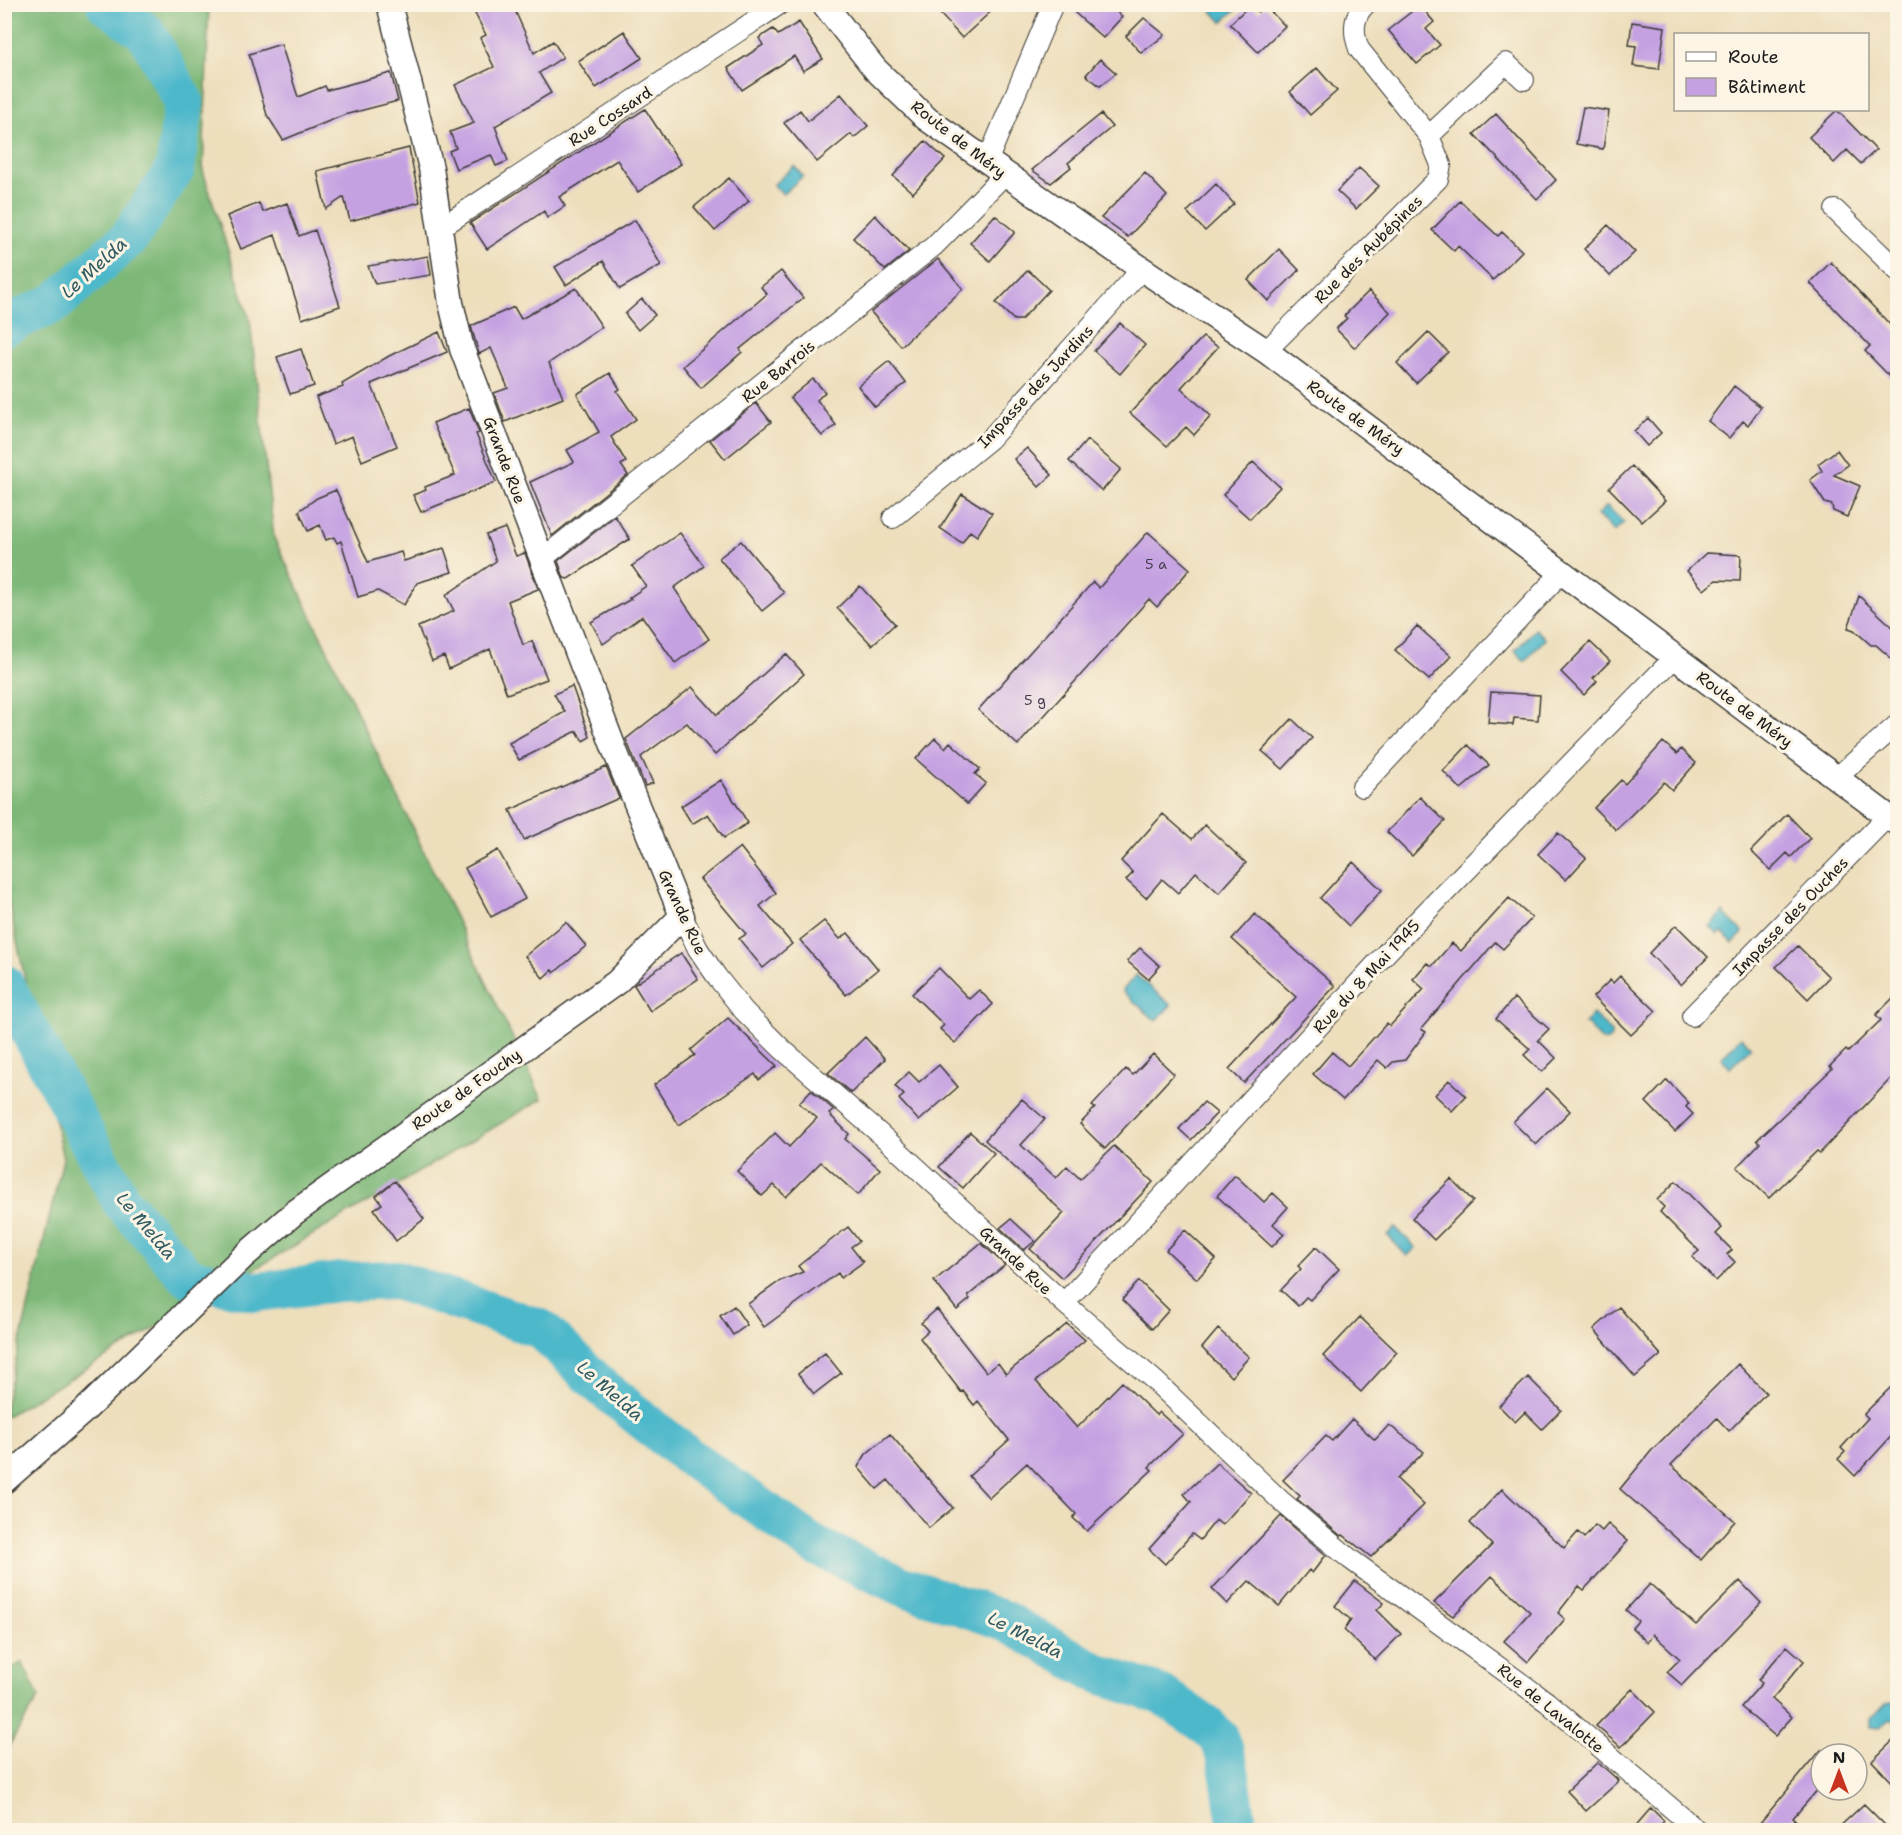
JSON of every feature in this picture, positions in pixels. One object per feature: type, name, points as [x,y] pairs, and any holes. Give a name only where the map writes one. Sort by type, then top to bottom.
[{"type":"street","name":"Grande Rue","points":[[389,4],[429,157],[451,303],[462,349],[615,751],[682,916],[698,949],[744,1011],[782,1049],[879,1133],[1064,1303],[1154,1380],[1281,1501],[1350,1559],[1398,1594]]},
{"type":"street","name":"Rue Cossard","points":[[440,228],[780,4]]},
{"type":"street","name":"Route de Méry","points":[[824,4],[875,69],[927,118],[1142,269],[1266,351],[1892,821]]},
{"type":"street","points":[[996,168],[1053,4]]},
{"type":"street","name":"Rue des Aubépines","points":[[1266,351],[1438,179],[1441,165],[1429,136],[1359,49],[1354,35],[1355,23],[1366,4]]},
{"type":"street","points":[[1429,136],[1506,63],[1524,80]]},
{"type":"street","name":"Rue Barrois","points":[[543,559],[934,246],[996,168]]},
{"type":"street","points":[[1835,210],[1898,271]]},
{"type":"street","name":"Impasse des Jardins","points":[[893,518],[990,439],[1142,269]]},
{"type":"street","points":[[1362,787],[1562,572]]},
{"type":"street","name":"Rue du 8 Mai 1945","points":[[1064,1303],[1389,950],[1675,657]]},
{"type":"street","points":[[1836,778],[1898,724]]},
{"type":"street","name":"Impasse des Ouches","points":[[1692,1016],[1892,821]]},
{"type":"street","name":"Route de Fouchy","points":[[4,1481],[85,1410],[243,1257],[294,1213],[617,982],[682,916]]},
{"type":"street","name":"Rue de Lavalotte","points":[[1398,1594],[1547,1702],[1696,1830]]},
{"type":"green space","points":[[4,5],[209,5],[203,171],[250,320],[274,538],[542,1099],[5,1417],[5,1406],[63,1159],[4,880]]},
{"type":"green space","points":[[22,1662],[39,1697],[5,1752],[5,1674]]},
{"type":"water","points":[[1216,5],[1241,5],[1222,22],[1211,10]]},
{"type":"water","points":[[794,166],[803,176],[783,194],[773,185]]},
{"type":"water","points":[[1607,506],[1624,523],[1614,532],[1597,515]]},
{"type":"water","points":[[1535,629],[1545,639],[1525,661],[1515,651]]},
{"type":"water","points":[[1723,912],[1743,933],[1733,943],[1722,932],[1718,935],[1710,927]]},
{"type":"water","points":[[1136,975],[1171,1005],[1156,1021],[1122,991]]},
{"type":"water","points":[[1593,1014],[1611,1032],[1611,1037],[1606,1041],[1601,1040],[1587,1024],[1584,1024]]},
{"type":"water","points":[[1741,1037],[1751,1047],[1730,1068],[1721,1058]]},
{"type":"water","points":[[1395,1227],[1416,1248],[1407,1256],[1387,1235]]},
{"type":"water","points":[[1886,1703],[1897,1704],[1897,1722],[1890,1719],[1880,1728],[1871,1727],[1871,1719]]},
{"type":"building","points":[[470,4],[512,4],[534,53],[553,41],[563,57],[539,73],[551,93],[495,126],[508,161],[496,166],[491,155],[456,169],[449,151],[456,148],[450,132],[474,123],[455,85],[494,67],[480,38],[486,35]]},
{"type":"building","points":[[931,4],[999,4],[962,38]]},
{"type":"building","points":[[1065,4],[1108,4],[1122,17],[1103,38]]},
{"type":"building","points":[[1251,4],[1258,12],[1265,6],[1285,26],[1258,52],[1230,24]]},
{"type":"building","points":[[1420,5],[1434,22],[1426,29],[1440,45],[1417,64],[1388,30]]},
{"type":"building","points":[[1144,18],[1165,35],[1141,53],[1126,36]]},
{"type":"building","points":[[799,22],[823,59],[803,71],[794,56],[742,90],[728,68],[763,45],[759,38],[773,29],[778,35]]},
{"type":"building","points":[[1632,22],[1665,27],[1659,69],[1633,66],[1636,46],[1629,45]]},
{"type":"building","points":[[624,31],[642,58],[596,88],[578,61]]},
{"type":"building","points":[[281,44],[298,97],[325,86],[327,90],[391,73],[398,101],[344,115],[283,140],[267,115],[249,54]]},
{"type":"building","points":[[1100,59],[1116,73],[1100,86],[1086,75]]},
{"type":"building","points":[[1317,68],[1337,91],[1310,115],[1290,92]]},
{"type":"building","points":[[841,94],[868,126],[854,138],[851,134],[817,162],[784,123],[800,110],[808,121]]},
{"type":"building","points":[[1583,107],[1609,111],[1603,149],[1576,144]]},
{"type":"building","points":[[645,109],[681,164],[638,192],[617,160],[559,197],[565,206],[547,218],[544,211],[487,249],[470,223]]},
{"type":"building","points":[[1838,111],[1876,150],[1861,164],[1847,150],[1834,163],[1809,137]]},
{"type":"building","points":[[1101,114],[1112,127],[1068,163],[1071,167],[1051,183],[1032,170]]},
{"type":"building","points":[[1496,114],[1556,180],[1537,199],[1474,134]]},
{"type":"building","points":[[925,141],[945,159],[913,193],[893,176]]},
{"type":"building","points":[[409,148],[420,202],[350,221],[344,197],[326,209],[317,171]]},
{"type":"building","points":[[1359,168],[1379,186],[1356,209],[1337,191]]},
{"type":"building","points":[[1145,173],[1167,196],[1128,237],[1101,218]]},
{"type":"building","points":[[729,178],[749,201],[715,231],[694,207]]},
{"type":"building","points":[[1216,184],[1234,204],[1205,231],[1187,212]]},
{"type":"building","points":[[1460,201],[1498,236],[1502,232],[1522,251],[1493,280],[1458,246],[1454,251],[1432,230]]},
{"type":"building","points":[[259,203],[263,212],[287,203],[299,236],[315,230],[340,306],[302,319],[275,235],[241,249],[227,216]]},
{"type":"building","points":[[875,215],[909,251],[885,270],[853,238]]},
{"type":"building","points":[[995,215],[1015,232],[990,261],[970,243]]},
{"type":"building","points":[[635,220],[661,265],[620,289],[603,261],[566,285],[555,267]]},
{"type":"building","points":[[1608,225],[1635,252],[1610,276],[1584,249]]},
{"type":"building","points":[[1279,249],[1299,270],[1268,301],[1248,280]]},
{"type":"building","points":[[428,256],[431,275],[375,284],[368,266]]},
{"type":"building","points":[[938,259],[963,289],[901,346],[871,312]]},
{"type":"building","points":[[1831,262],[1898,333],[1898,385],[1865,351],[1870,346],[1810,283]]},
{"type":"building","points":[[1028,270],[1049,290],[1021,320],[1014,320],[996,303]]},
{"type":"building","points":[[781,271],[803,298],[740,349],[742,352],[701,388],[683,366],[767,294],[761,287]]},
{"type":"building","points":[[576,288],[602,327],[549,363],[563,398],[505,422],[494,393],[508,388],[491,348],[479,354],[471,326],[514,307],[521,319]]},
{"type":"building","points":[[1369,291],[1390,312],[1355,348],[1336,329],[1347,318],[1344,316]]},
{"type":"building","points":[[642,299],[655,315],[638,330],[625,314]]},
{"type":"building","points":[[1120,323],[1145,345],[1120,374],[1094,351]]},
{"type":"building","points":[[439,332],[447,352],[371,384],[397,446],[362,461],[352,436],[333,444],[316,397],[343,387],[342,384],[389,356]]},
{"type":"building","points":[[1428,332],[1448,352],[1416,383],[1397,363]]},
{"type":"building","points":[[1203,337],[1218,347],[1181,388],[1211,416],[1194,435],[1186,427],[1167,446],[1130,413]]},
{"type":"building","points":[[301,349],[314,386],[290,394],[277,357]]},
{"type":"building","points":[[889,361],[906,383],[875,407],[858,386]]},
{"type":"building","points":[[610,373],[620,389],[617,391],[636,419],[611,437],[626,462],[621,465],[628,475],[552,536],[530,482],[574,462],[567,450],[599,432],[577,394]]},
{"type":"building","points":[[813,379],[825,392],[817,400],[836,425],[822,436],[790,398]]},
{"type":"building","points":[[1734,386],[1761,407],[1748,425],[1743,421],[1729,438],[1708,421]]},
{"type":"building","points":[[756,403],[771,422],[725,459],[710,440]]},
{"type":"building","points":[[469,408],[479,433],[476,434],[496,482],[421,512],[413,495],[426,490],[425,487],[455,475],[433,423]]},
{"type":"building","points":[[1648,418],[1661,433],[1647,446],[1634,431]]},
{"type":"building","points":[[1087,440],[1121,469],[1102,491],[1069,461]]},
{"type":"building","points":[[1027,448],[1052,475],[1039,487],[1014,459]]},
{"type":"building","points":[[1837,450],[1848,465],[1834,475],[1860,486],[1847,517],[1833,511],[1832,505],[1825,503],[1810,480],[1822,471],[1818,464]]},
{"type":"building","points":[[1253,462],[1280,487],[1250,519],[1223,495]]},
{"type":"building","points":[[1632,466],[1665,501],[1642,522],[1609,488]]},
{"type":"building","points":[[336,490],[368,562],[401,552],[404,561],[444,548],[452,572],[417,583],[404,605],[378,591],[358,597],[341,541],[337,543],[334,537],[326,540],[320,525],[308,531],[299,511],[317,498]]},
{"type":"building","points":[[962,494],[992,513],[977,536],[970,531],[962,543],[940,528]]},
{"type":"building","points":[[615,516],[630,539],[568,579],[564,578],[558,561]]},
{"type":"building","points":[[505,528],[516,556],[525,553],[538,589],[508,601],[523,645],[532,641],[547,679],[507,694],[490,649],[449,669],[444,656],[432,661],[418,627],[454,611],[446,595],[496,561],[486,535]]},
{"type":"building","points":[[1148,532],[1190,569],[1157,607],[1149,599],[1018,745],[978,710],[1093,582],[1099,588]]},
{"type":"building","points":[[680,533],[704,566],[674,588],[709,639],[675,663],[642,616],[603,644],[591,622],[631,599],[629,598],[646,586],[632,566]]},
{"type":"building","points":[[741,541],[784,593],[762,611],[719,558]]},
{"type":"building","points":[[1706,553],[1741,555],[1740,581],[1716,580],[1704,590],[1687,571]]},
{"type":"building","points":[[860,586],[895,624],[872,645],[837,608]]},
{"type":"building","points":[[1859,596],[1898,632],[1898,664],[1876,645],[1871,645],[1854,630],[1848,628]]},
{"type":"building","points":[[1417,626],[1451,656],[1429,680],[1395,650]]},
{"type":"building","points":[[1590,642],[1610,661],[1593,678],[1597,681],[1584,695],[1561,672]]},
{"type":"building","points":[[786,654],[804,674],[715,755],[687,723],[641,757],[653,783],[645,786],[626,739],[692,687],[717,715]]},
{"type":"building","points":[[572,686],[590,737],[583,741],[577,731],[519,760],[509,743],[565,712],[554,694]]},
{"type":"building","points":[[1491,692],[1540,695],[1538,720],[1514,718],[1513,725],[1488,723]]},
{"type":"building","points":[[1292,719],[1312,738],[1283,769],[1262,751]]},
{"type":"building","points":[[935,738],[945,748],[950,742],[980,769],[975,774],[986,783],[967,804],[916,759]]},
{"type":"building","points":[[1663,742],[1677,754],[1681,749],[1696,763],[1672,790],[1664,782],[1616,830],[1594,808],[1621,780],[1625,784]]},
{"type":"building","points":[[1468,745],[1489,765],[1461,789],[1443,771]]},
{"type":"building","points":[[606,767],[619,798],[524,840],[510,810]]},
{"type":"building","points":[[721,780],[748,823],[724,838],[708,814],[692,824],[681,806]]},
{"type":"building","points":[[1420,797],[1445,821],[1412,856],[1387,832]]},
{"type":"building","points":[[1163,814],[1192,839],[1205,825],[1246,863],[1219,893],[1196,872],[1178,893],[1162,879],[1146,898],[1126,880],[1133,873],[1121,861]]},
{"type":"building","points":[[1787,814],[1810,838],[1791,857],[1787,853],[1770,870],[1751,851]]},
{"type":"building","points":[[1558,833],[1586,858],[1566,880],[1538,854]]},
{"type":"building","points":[[740,847],[776,893],[760,906],[792,944],[763,968],[739,939],[746,934],[700,879]]},
{"type":"building","points":[[498,850],[525,899],[491,917],[465,868]]},
{"type":"building","points":[[1353,862],[1382,890],[1349,926],[1320,898]]},
{"type":"building","points":[[1509,898],[1532,918],[1503,949],[1495,942],[1421,1029],[1426,1032],[1405,1060],[1393,1062],[1387,1068],[1378,1060],[1343,1100],[1313,1074],[1332,1052],[1348,1066],[1387,1023],[1390,1026],[1424,989],[1413,979],[1427,963],[1432,966],[1452,943],[1461,951]]},
{"type":"building","points":[[1255,914],[1335,986],[1244,1083],[1229,1069],[1296,997],[1232,939]]},
{"type":"building","points":[[824,921],[840,939],[848,933],[878,969],[846,995],[800,940]]},
{"type":"building","points":[[566,922],[586,946],[554,973],[552,970],[543,978],[525,956]]},
{"type":"building","points":[[1676,925],[1708,957],[1681,985],[1649,953]]},
{"type":"building","points":[[1798,946],[1829,977],[1808,999],[1776,967]]},
{"type":"building","points":[[1140,948],[1160,966],[1148,979],[1127,961]]},
{"type":"building","points":[[681,953],[698,979],[650,1011],[634,985]]},
{"type":"building","points":[[939,968],[969,999],[979,990],[993,1004],[955,1043],[940,1029],[944,1025],[912,994]]},
{"type":"building","points":[[1620,976],[1656,1011],[1631,1035],[1593,997],[1610,980],[1613,983]]},
{"type":"building","points":[[1898,993],[1898,1071],[1820,1153],[1817,1151],[1769,1198],[1737,1167],[1760,1143],[1757,1140],[1832,1069],[1830,1066],[1846,1050],[1848,1052],[1881,1020],[1876,1015]]},
{"type":"building","points":[[1514,998],[1549,1029],[1538,1040],[1556,1058],[1542,1072],[1524,1055],[1530,1049],[1496,1019]]},
{"type":"building","points":[[728,1018],[777,1066],[759,1080],[755,1074],[679,1125],[654,1085],[695,1055],[691,1050]]},
{"type":"building","points":[[865,1037],[885,1059],[851,1093],[828,1073]]},
{"type":"building","points":[[1153,1054],[1174,1074],[1105,1149],[1080,1124],[1095,1108],[1092,1106],[1126,1069],[1133,1075]]},
{"type":"building","points":[[939,1065],[958,1087],[919,1121],[899,1099],[904,1095],[895,1086],[909,1072],[919,1082]]},
{"type":"building","points":[[1449,1080],[1466,1096],[1452,1111],[1435,1095]]},
{"type":"building","points":[[1667,1080],[1689,1103],[1686,1107],[1693,1114],[1675,1132],[1646,1102]]},
{"type":"building","points":[[1547,1088],[1570,1111],[1536,1145],[1513,1122]]},
{"type":"building","points":[[811,1090],[834,1110],[829,1114],[849,1134],[845,1139],[880,1169],[858,1195],[821,1162],[786,1197],[774,1185],[762,1196],[737,1171],[775,1133],[789,1147],[817,1118],[799,1103]]},
{"type":"building","points":[[1022,1099],[1045,1119],[1021,1145],[1056,1178],[1067,1166],[1080,1179],[1114,1146],[1153,1182],[1062,1278],[1030,1249],[1064,1213],[985,1140]]},
{"type":"building","points":[[1204,1102],[1217,1113],[1191,1140],[1179,1129]]},
{"type":"building","points":[[970,1132],[994,1153],[963,1188],[939,1167]]},
{"type":"building","points":[[1235,1175],[1264,1202],[1273,1193],[1288,1207],[1273,1224],[1284,1234],[1272,1247],[1217,1196]]},
{"type":"building","points":[[1451,1179],[1473,1201],[1434,1240],[1412,1218]]},
{"type":"building","points":[[395,1181],[424,1219],[396,1241],[374,1209],[382,1204],[376,1196]]},
{"type":"building","points":[[1676,1181],[1722,1228],[1716,1234],[1732,1250],[1727,1254],[1735,1262],[1716,1281],[1692,1257],[1699,1251],[1660,1212],[1664,1207],[1657,1200]]},
{"type":"building","points":[[1011,1219],[1035,1241],[1024,1250],[1000,1228]]},
{"type":"building","points":[[848,1227],[859,1241],[851,1247],[863,1262],[841,1278],[838,1273],[764,1327],[748,1304],[780,1281],[803,1272],[798,1266]]},
{"type":"building","points":[[1185,1230],[1216,1259],[1197,1279],[1166,1250]]},
{"type":"building","points":[[981,1243],[1005,1265],[968,1296],[970,1299],[957,1310],[934,1281]]},
{"type":"building","points":[[1316,1247],[1339,1269],[1310,1300],[1306,1297],[1298,1306],[1281,1290],[1301,1269],[1298,1266]]},
{"type":"building","points":[[1139,1281],[1169,1310],[1152,1329],[1122,1300]]},
{"type":"building","points":[[734,1306],[747,1325],[733,1335],[720,1316]]},
{"type":"building","points":[[1619,1307],[1661,1355],[1635,1377],[1594,1329]]},
{"type":"building","points":[[937,1309],[986,1372],[998,1363],[1006,1374],[1067,1324],[1085,1340],[1036,1381],[1077,1428],[1122,1382],[1156,1415],[1159,1412],[1183,1434],[1149,1467],[1152,1470],[1087,1531],[1073,1518],[1076,1514],[1027,1463],[989,1498],[969,1476],[1009,1440],[978,1401],[974,1405],[963,1391],[961,1392],[920,1338],[928,1331],[921,1323]]},
{"type":"building","points":[[1360,1317],[1397,1352],[1361,1392],[1323,1356]]},
{"type":"building","points":[[1218,1329],[1249,1357],[1231,1377],[1202,1348]]},
{"type":"building","points":[[825,1353],[841,1373],[814,1394],[798,1374]]},
{"type":"building","points":[[1738,1364],[1766,1393],[1729,1431],[1717,1418],[1671,1465],[1735,1521],[1701,1560],[1620,1489],[1652,1450]]},
{"type":"building","points":[[1528,1377],[1561,1410],[1542,1429],[1525,1412],[1515,1422],[1499,1406]]},
{"type":"building","points":[[1898,1380],[1898,1429],[1855,1476],[1838,1459],[1845,1452],[1841,1448],[1868,1418],[1864,1414]]},
{"type":"building","points":[[1352,1419],[1375,1440],[1389,1425],[1424,1452],[1397,1479],[1424,1505],[1371,1557],[1343,1535],[1341,1536],[1297,1499],[1300,1496],[1283,1480],[1326,1436],[1332,1441]]},
{"type":"building","points":[[890,1434],[953,1508],[929,1528],[888,1480],[877,1489],[858,1467],[866,1454]]},
{"type":"building","points":[[1217,1463],[1251,1493],[1222,1525],[1216,1520],[1200,1540],[1192,1534],[1165,1564],[1149,1549],[1191,1502],[1184,1494]]},
{"type":"building","points":[[1502,1489],[1564,1548],[1578,1532],[1584,1538],[1595,1525],[1602,1531],[1608,1524],[1628,1541],[1584,1590],[1579,1586],[1558,1613],[1565,1619],[1528,1662],[1504,1641],[1530,1612],[1492,1576],[1453,1616],[1434,1603],[1492,1545],[1470,1523]]},
{"type":"building","points":[[1281,1516],[1326,1555],[1312,1573],[1309,1570],[1279,1606],[1249,1581],[1227,1604],[1212,1589]]},
{"type":"building","points":[[1355,1581],[1384,1603],[1377,1610],[1401,1634],[1375,1660],[1344,1630],[1351,1620],[1335,1606]]},
{"type":"building","points":[[1740,1581],[1761,1603],[1682,1685],[1667,1672],[1680,1659],[1653,1634],[1647,1642],[1632,1628],[1638,1621],[1626,1610],[1650,1584],[1696,1625]]},
{"type":"building","points":[[1787,1646],[1804,1661],[1772,1699],[1792,1717],[1775,1736],[1741,1707],[1762,1683],[1758,1680]]},
{"type":"building","points":[[1632,1689],[1655,1712],[1621,1747],[1596,1726]]},
{"type":"building","points":[[1898,1736],[1898,1788],[1872,1761]]},
{"type":"building","points":[[1598,1762],[1619,1781],[1586,1811],[1567,1791]]},
{"type":"building","points":[[1809,1764],[1809,1800],[1793,1818],[1806,1830],[1754,1830]]},
{"type":"building","points":[[1864,1804],[1890,1830],[1836,1830]]},
{"type":"building","points":[[1651,1808],[1664,1821],[1657,1830],[1632,1830]]},
{"type":"waterway","name":"Le Melda","points":[[4,326],[55,303],[129,238],[175,169],[184,102],[146,33],[106,4]]},
{"type":"waterway","name":"Le Melda","points":[[4,984],[122,1202],[188,1277],[257,1292],[339,1282],[396,1280],[541,1329],[603,1388],[689,1457],[812,1544],[902,1586],[1003,1620],[1099,1674],[1162,1695],[1206,1725],[1220,1739],[1228,1764],[1238,1830]]}]
